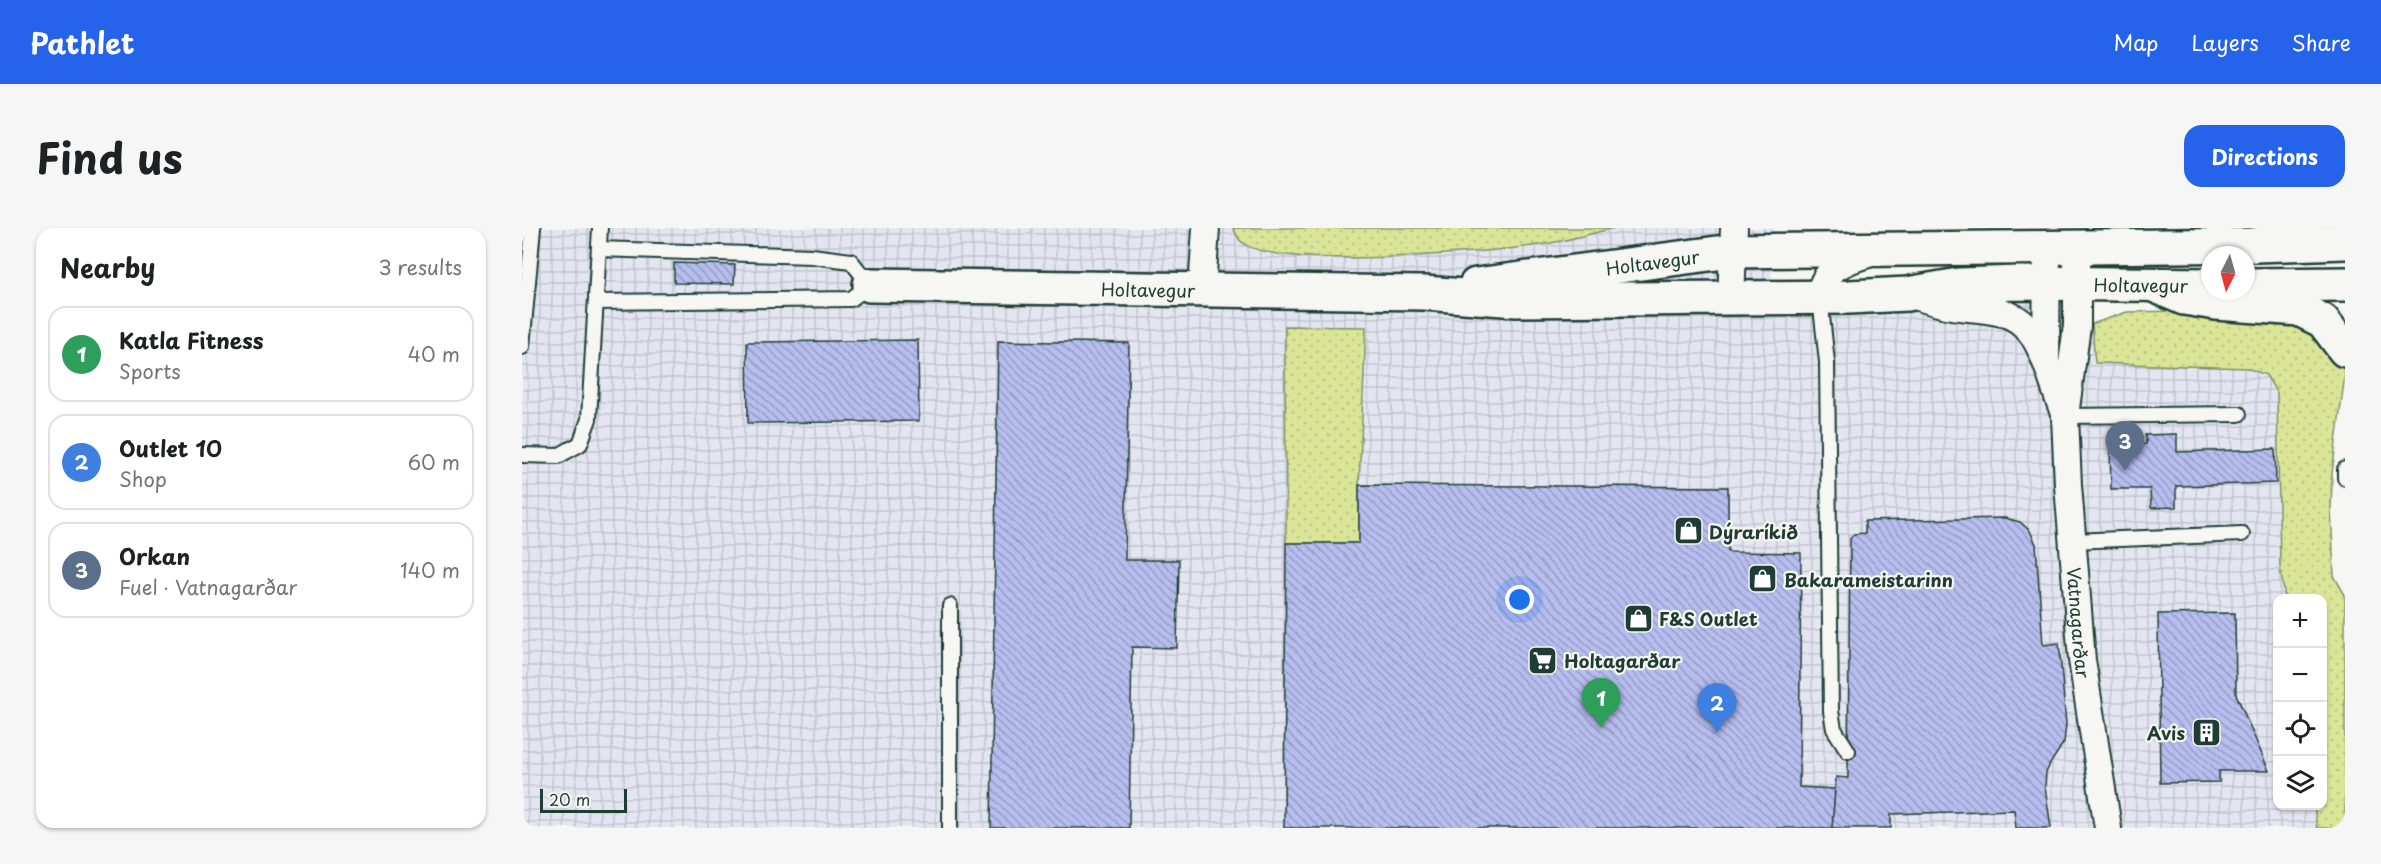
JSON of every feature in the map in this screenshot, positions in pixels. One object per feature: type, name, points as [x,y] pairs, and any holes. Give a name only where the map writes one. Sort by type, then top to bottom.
[{"type":"main road","points":[[2255,245],[2294,234],[2304,228]]},
{"type":"main road","name":"Holtavegur","points":[[1424,293],[1733,239],[1882,250],[2345,242]]},
{"type":"main road","name":"Holtavegur","points":[[870,285],[1424,293],[1517,300],[1820,298],[1907,294],[1959,285],[2062,283],[2201,285]]},
{"type":"main road","points":[[2255,285],[2345,284]]},
{"type":"main road","points":[[2154,285],[2184,298],[2299,309],[2324,321],[2333,330],[2345,350]]},
{"type":"street","points":[[1202,290],[1206,228]]},
{"type":"street","points":[[1731,299],[1733,239]]},
{"type":"street","name":"Vatnagarðar","points":[[2062,246],[2062,283],[2076,326],[2065,416],[2072,541],[2082,660],[2108,828]]},
{"type":"street","name":"Holtavegur","points":[[1820,298],[1821,286],[1835,267],[1851,258],[1882,250]]},
{"type":"street","name":"Vatnagarðar","points":[[2047,367],[2045,334],[2062,283]]},
{"type":"street","name":"Vatnagarðar","points":[[1907,294],[1952,306],[1990,309],[2013,316],[2025,324],[2039,345],[2065,416]]},
{"type":"lane","points":[[522,347],[533,228]]},
{"type":"lane","points":[[522,455],[558,456],[580,444],[589,418],[600,228]]},
{"type":"lane","points":[[596,302],[851,299],[870,285],[851,261],[812,256],[599,249]]},
{"type":"lane","points":[[1820,298],[1826,342],[1831,711],[1834,729],[1848,751]]},
{"type":"lane","points":[[2065,416],[2239,414]]},
{"type":"lane","points":[[2345,470],[2345,478]]},
{"type":"lane","points":[[2072,541],[2242,534]]},
{"type":"lane","points":[[950,606],[950,828]]},
{"type":"shaded area","points":[[522,228],[1774,228],[1771,290],[2093,276],[2092,324],[2095,363],[2247,368],[2267,375],[2277,393],[2280,566],[2284,594],[2273,594],[2273,810],[2315,810],[2317,828],[522,828]]},
{"type":"green space","points":[[1233,228],[1614,228],[1557,242],[1513,248],[1432,255],[1339,258],[1297,256],[1264,251],[1241,242]]},
{"type":"green space","points":[[2178,311],[2308,322],[2341,359],[2345,374],[2332,473],[2331,509],[2334,576],[2345,595],[2345,828],[2317,828],[2315,810],[2327,810],[2327,594],[2284,594],[2280,566],[2277,393],[2266,375],[2247,368],[2095,363],[2092,324],[2127,312]]},
{"type":"green space","points":[[1285,326],[1366,327],[1359,485],[1359,543],[1286,543]]},
{"type":"building","points":[[674,263],[735,265],[734,284],[674,283]]},
{"type":"building","points":[[918,340],[919,421],[748,423],[747,342]]},
{"type":"building","points":[[998,341],[1129,343],[1125,560],[1179,560],[1177,648],[1132,647],[1129,828],[991,828]]},
{"type":"building","points":[[2177,434],[2177,452],[2275,449],[2276,483],[2176,486],[2176,507],[2151,508],[2150,489],[2111,489],[2110,446],[2146,444],[2145,435]]},
{"type":"building","name":"Holtagarðar","points":[[1359,485],[1728,487],[1728,552],[1801,553],[1799,787],[1835,789],[1832,828],[1284,828],[1286,543],[1359,543]]},
{"type":"building","points":[[2005,518],[2020,522],[2030,531],[2036,544],[2043,645],[2059,643],[2066,724],[2064,742],[2046,773],[2045,787],[2051,828],[2016,828],[2014,810],[1891,814],[1891,828],[1832,828],[1836,777],[1848,778],[1850,538],[1854,534],[1865,533],[1865,521]]},
{"type":"building","name":"Avis","points":[[2235,613],[2236,694],[2269,771],[2219,771],[2219,782],[2160,783],[2158,614]]},
{"type":"place","name":"Orkan","points":[[2125,471]]},
{"type":"place","name":"Dýraríkið","points":[[1688,531]]},
{"type":"place","name":"Bakarameistarinn","points":[[1763,579]]},
{"type":"place","name":"F&S Outlet","points":[[1638,618]]},
{"type":"place","name":"Holtagarðar","points":[[1543,660]]},
{"type":"place","name":"Katla Fitness","points":[[1601,728]]},
{"type":"place","name":"Avis","points":[[2206,732]]},
{"type":"place","name":"Outlet 10","points":[[1717,733]]}]
